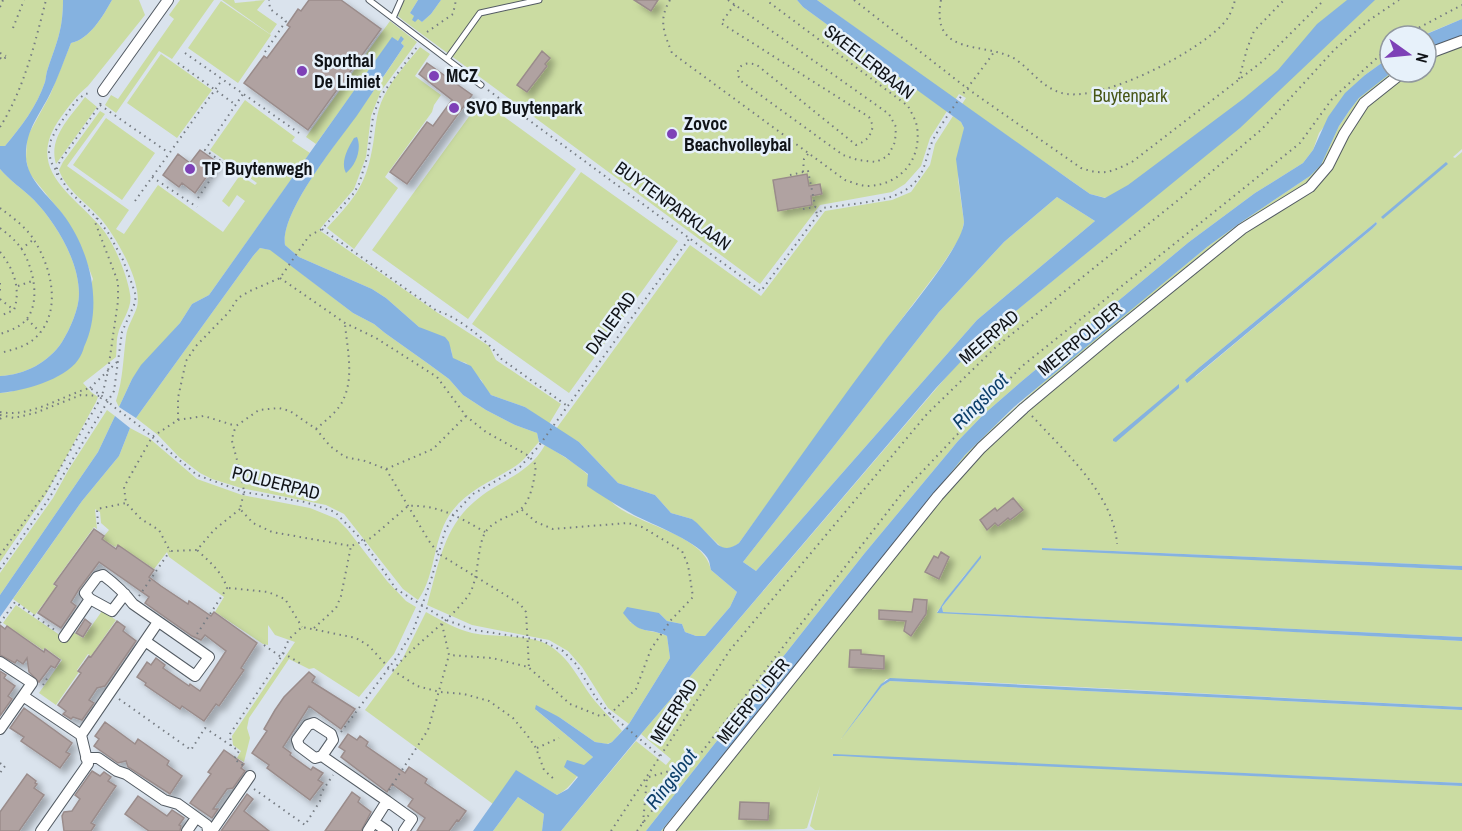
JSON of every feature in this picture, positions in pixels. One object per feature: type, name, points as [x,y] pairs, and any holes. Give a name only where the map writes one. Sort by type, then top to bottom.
[{"type":"street","points":[[103,91],[168,0]]},
{"type":"street","points":[[1438,50],[1462,41]]},
{"type":"street","name":"MEERPOLDER","points":[[669,831],[938,496],[981,448],[1024,408],[1242,229],[1310,187],[1328,166],[1344,134],[1364,103],[1387,84]]},
{"type":"street","points":[[125,594],[112,611],[90,599],[85,593],[97,577],[103,575],[125,594],[133,604],[208,657],[195,676],[145,641]]},
{"type":"street","points":[[64,637],[90,599]]},
{"type":"street","points":[[81,735],[158,622]]},
{"type":"street","points":[[0,662],[32,683],[0,729]]},
{"type":"street","points":[[24,696],[81,735],[88,764],[41,831]]},
{"type":"street","points":[[315,723],[331,734],[333,741],[322,756],[315,758],[299,746],[297,740],[308,725],[315,723]]},
{"type":"street","points":[[322,756],[412,819],[404,831]]},
{"type":"street","points":[[86,758],[98,758],[164,800],[178,804],[207,825],[210,831],[248,779]]},
{"type":"street","points":[[385,800],[371,827],[387,831]]},
{"type":"street","points":[[187,831],[196,818]]},
{"type":"lane","points":[[369,0],[480,85]]},
{"type":"lane","points":[[393,18],[400,0]]},
{"type":"lane","points":[[447,59],[480,14],[539,0]]},
{"type":"path","points":[[0,7],[3,0]]},
{"type":"path","points":[[13,28],[24,0]]},
{"type":"path","points":[[0,127],[14,105],[37,38],[46,0]]},
{"type":"path","points":[[265,52],[286,21],[270,9],[269,0]]},
{"type":"path","points":[[178,420],[178,398],[186,361],[196,346],[229,312],[238,298],[280,278],[309,236],[322,229],[342,207],[359,184],[368,155],[373,117],[380,97],[425,34],[453,14],[456,0]]},
{"type":"path","points":[[670,0],[665,8],[662,29],[672,53],[808,154],[804,159],[803,172]]},
{"type":"path","points":[[728,0],[735,4],[889,114],[896,127],[895,142],[888,156],[876,162],[843,155],[741,81],[737,76],[742,64],[749,62],[757,64],[856,145],[867,141],[871,135],[873,126],[868,117],[721,23],[735,4]]},
{"type":"path","name":"SKEELERBAAN","points":[[766,0],[908,106],[917,125],[918,144],[911,164],[902,176],[888,183],[866,187],[845,180],[808,154]]},
{"type":"path","points":[[854,0],[968,89],[1081,168],[1095,173],[1111,172],[1132,162],[1263,61],[1324,0]]},
{"type":"path","points":[[941,0],[939,19],[950,37],[958,44],[994,52],[1015,60],[1049,88],[1079,94],[1100,91],[1146,73],[1189,51],[1225,22],[1235,0]]},
{"type":"path","points":[[1238,81],[1254,31],[1284,0]]},
{"type":"path","name":"MEERPAD","points":[[647,777],[730,650],[927,414],[997,346],[1177,201],[1262,129],[1335,49],[1368,21],[1399,0]]},
{"type":"path","points":[[1426,24],[1462,5]]},
{"type":"path","name":"BUYTENPARKLAAN","points":[[480,85],[761,291],[823,208],[895,196],[908,189],[922,173],[927,163],[932,141],[994,52]]},
{"type":"path","points":[[0,53],[6,56],[4,60],[0,58]]},
{"type":"path","points":[[185,53],[299,133]]},
{"type":"path","points":[[177,63],[236,105]]},
{"type":"path","points":[[135,201],[222,80]]},
{"type":"path","points":[[0,569],[48,500],[114,391],[122,332],[136,296],[123,260],[109,234],[57,175],[49,152],[51,140],[57,128],[76,101],[85,94],[103,91],[100,105],[60,161],[57,175]]},
{"type":"path","points":[[235,171],[205,150],[243,94]]},
{"type":"path","points":[[100,105],[169,153]]},
{"type":"path","points":[[198,198],[222,162]]},
{"type":"path","points":[[790,175],[808,171],[817,216]]},
{"type":"path","points":[[152,177],[197,207]]},
{"type":"path","points":[[803,209],[816,207]]},
{"type":"path","points":[[0,208],[17,220],[34,239],[44,260],[52,286],[51,308],[46,326],[34,340],[18,349],[0,353]]},
{"type":"path","points":[[0,555],[48,489],[102,396],[118,301],[117,282],[94,222],[97,218]]},
{"type":"path","points":[[0,228],[21,249],[29,265],[34,292],[33,308],[27,319],[13,330],[0,334]]},
{"type":"path","points":[[322,229],[436,311],[447,313],[494,348],[500,358],[567,406]]},
{"type":"path","points":[[21,249],[34,239]]},
{"type":"path","name":"DALIEPAD","points":[[454,514],[473,494],[520,467],[555,423],[689,239]]},
{"type":"path","points":[[0,252],[9,263],[17,286],[18,300],[14,310],[0,316]]},
{"type":"path","points":[[280,278],[345,323],[376,338],[437,377],[466,416],[486,432],[529,456],[536,465],[533,486],[521,509],[498,519],[485,532],[470,594],[442,624],[402,658],[393,670]]},
{"type":"path","points":[[17,286],[32,281]]},
{"type":"path","points":[[0,283],[0,294]]},
{"type":"path","points":[[0,299],[14,310]]},
{"type":"path","points":[[27,319],[40,332]]},
{"type":"path","points":[[316,429],[344,398],[348,382],[345,323]]},
{"type":"path","points":[[0,416],[38,408],[90,388],[119,360]]},
{"type":"path","name":"POLDERPAD","points":[[90,388],[197,475],[244,492],[305,502],[335,512],[363,541],[396,589],[446,620],[474,630],[549,642],[563,651],[576,664],[596,698],[610,714],[661,757]]},
{"type":"path","points":[[0,416],[14,417],[35,413],[81,395],[102,396]]},
{"type":"path","points":[[197,550],[214,530],[240,509],[244,492],[232,441],[236,426],[259,410],[279,408],[290,411],[316,429],[330,446],[345,458],[365,461],[386,470],[439,554],[520,604],[526,612],[530,669]]},
{"type":"path","points":[[1024,408],[1084,473],[1111,514],[1117,530],[1117,544]]},
{"type":"path","points":[[170,551],[159,530],[141,519],[126,503],[124,487],[152,437],[178,420],[204,416],[236,426]]},
{"type":"path","points":[[386,470],[433,449],[466,416]]},
{"type":"path","points":[[98,524],[97,508],[126,503]]},
{"type":"path","points":[[240,509],[252,523],[272,532],[351,546],[371,538],[408,506],[428,507],[454,514],[485,532]]},
{"type":"path","points":[[450,655],[492,658],[530,669],[570,704],[600,716],[610,714],[636,689],[651,649],[671,620],[693,597],[688,565],[682,551],[665,539],[635,524],[596,524],[553,529],[536,522],[521,509]]},
{"type":"path","points":[[333,741],[397,657],[412,631],[439,554],[444,531],[454,514]]},
{"type":"path","points":[[314,628],[336,608],[341,596],[351,546]]},
{"type":"path","points":[[170,551],[197,550],[216,568],[228,588]]},
{"type":"path","points":[[133,604],[170,551]]},
{"type":"path","points":[[228,588],[268,592],[285,599],[302,627]]},
{"type":"path","points":[[190,644],[228,588]]},
{"type":"path","points":[[0,623],[15,602],[64,637]]},
{"type":"path","points":[[385,800],[428,730],[450,655],[442,624]]},
{"type":"path","points":[[231,746],[230,734],[281,657],[289,639],[302,627],[314,628],[356,638],[369,646],[388,668],[417,686],[489,701],[513,718],[536,748],[544,770],[554,779]]},
{"type":"path","points":[[264,645],[281,657]]},
{"type":"path","points":[[283,653],[303,665]]},
{"type":"path","points":[[109,692],[191,750],[205,728],[239,751],[234,759],[253,772],[248,779],[305,825],[320,801],[321,793],[338,767]]},
{"type":"path","points":[[536,748],[559,738]]},
{"type":"path","points":[[0,763],[4,766],[0,773]]},
{"type":"path","points":[[610,831],[647,777],[689,765],[679,774],[637,831]]},
{"type":"path","points":[[643,823],[647,777]]},
{"type":"green space","points":[[0,0],[63,0],[59,35],[42,91],[28,116],[5,146],[0,146]]},
{"type":"green space","points":[[112,0],[139,0],[145,15],[61,117],[51,135],[47,151],[49,165],[56,178],[111,241],[126,277],[130,304],[118,334],[116,357],[83,383],[98,397],[96,402],[45,496],[0,562],[0,393],[10,392],[58,376],[93,279],[80,245],[64,216],[29,173],[26,159],[27,137],[50,95],[71,43],[90,32]]},
{"type":"green space","points":[[180,0],[214,0],[172,59],[159,51],[116,113],[105,105],[111,95],[118,99],[174,19],[169,15]]},
{"type":"green space","points":[[222,0],[234,0],[235,3],[265,0],[257,10],[277,24],[270,34]]},
{"type":"green space","points":[[404,0],[418,0],[410,13],[422,22],[441,0],[797,0],[803,7],[947,111],[930,138],[921,166],[905,184],[892,192],[820,205],[760,284],[404,21],[398,16]]},
{"type":"green space","name":"Buytenpark","points":[[817,0],[1462,0],[1462,19],[1438,29],[1438,24],[1378,24],[1378,66],[1365,75],[1319,133],[1313,150],[1303,163],[1255,193],[1189,242],[983,415],[958,441],[864,554],[646,831],[561,831],[636,741],[666,765],[671,759],[641,734],[953,369],[984,337],[1133,215],[1106,198],[1090,194],[962,104],[966,98],[959,94],[955,100]]},
{"type":"green space","points":[[221,1],[271,35],[238,83],[188,48]]},
{"type":"green space","points":[[390,21],[417,42],[381,91],[371,116],[366,157],[354,189],[319,230],[489,346],[496,360],[561,404],[549,424],[525,407],[491,395],[466,363],[453,359],[451,349],[419,327],[386,298],[372,289],[299,257],[285,245],[291,215],[301,196],[404,46],[401,43],[404,39],[398,41],[392,38],[316,144],[306,137]]},
{"type":"green space","points":[[1462,36],[1462,149],[1453,157],[1455,158],[1462,152],[1462,566],[1042,549],[1462,570],[1462,637],[943,612],[942,607],[982,556],[937,612],[1462,641],[1462,707],[886,679],[841,739],[882,686],[890,681],[1462,710],[1462,783],[833,755],[1462,786],[1462,831],[815,830],[810,826],[820,786],[807,828],[804,829],[661,831],[965,455],[1053,374],[1207,247],[1310,176],[1321,164],[1339,126],[1359,98],[1378,83],[1438,84],[1438,45]],"holes":[[[1376,222],[1377,224],[1195,377],[1201,366]]]},
{"type":"green space","points":[[420,47],[430,54],[415,76],[441,95],[432,112],[385,177],[398,188],[354,249],[327,228],[361,184],[369,163],[381,102],[401,70]]},
{"type":"green space","points":[[161,54],[212,90],[177,138],[127,103]]},
{"type":"green space","points":[[85,97],[97,107],[56,164],[54,154],[58,136]]},
{"type":"green space","points":[[245,100],[295,137],[292,141],[310,153],[209,295],[192,304],[180,323],[132,379],[119,407],[116,401],[127,333],[137,307],[136,286],[127,261],[114,237],[101,219],[67,184],[59,170],[100,111],[105,114],[67,166],[129,210],[116,229],[124,234],[158,185],[223,232],[245,201],[237,195],[229,207],[222,201],[240,175],[255,185],[257,183],[210,150]]},
{"type":"green space","points":[[481,100],[576,169],[468,319],[372,250]]},
{"type":"green space","points":[[953,116],[961,122],[964,128],[958,179],[964,222],[961,236],[941,267],[739,543],[732,548],[722,548],[692,519],[671,513],[655,495],[618,483],[579,442],[556,429],[690,245],[761,296],[825,211],[892,200],[911,192],[930,165],[935,144]]},
{"type":"green space","points":[[106,118],[155,153],[122,200],[73,165]]},
{"type":"green space","points":[[0,169],[34,200],[58,231],[71,256],[79,294],[73,319],[57,349],[36,366],[18,373],[0,376]]},
{"type":"green space","points":[[581,172],[678,241],[569,393],[472,324]]},
{"type":"green space","points":[[1057,197],[1095,221],[977,320],[756,571],[743,562],[939,312],[1004,242]]},
{"type":"green space","points":[[260,248],[271,250],[353,313],[374,324],[449,379],[463,395],[515,425],[537,433],[539,442],[523,460],[474,490],[453,510],[441,531],[429,579],[418,600],[403,589],[344,514],[326,505],[241,488],[212,479],[179,457],[158,435],[136,418]]},
{"type":"green space","points":[[107,410],[115,416],[98,452],[0,595],[0,573],[53,498]]},
{"type":"green space","points":[[130,428],[149,438],[197,479],[242,495],[310,508],[337,519],[387,581],[406,601],[416,607],[394,654],[359,697],[314,668],[309,669],[289,659],[249,718],[247,728],[250,738],[244,762],[237,758],[241,751],[233,745],[232,736],[295,642],[275,635],[268,625],[268,645],[263,644],[215,612],[224,597],[169,557],[167,552],[154,569],[118,545],[115,547],[107,542],[104,545],[99,542],[109,530],[101,523],[100,512],[95,509],[97,529],[94,527],[53,584],[56,587],[35,615],[13,599],[82,501],[119,456]]},
{"type":"green space","points":[[545,445],[595,481],[615,505],[639,519],[684,539],[697,548],[706,558],[711,570],[737,592],[730,607],[705,636],[685,632],[682,624],[667,621],[659,613],[630,622],[640,628],[667,636],[670,658],[629,724],[608,708],[582,667],[568,651],[549,640],[472,625],[427,605],[443,549],[455,524],[474,502],[530,464]]},
{"type":"green space","points":[[16,605],[67,640],[73,632],[83,638],[102,611],[116,620],[91,656],[88,654],[77,670],[79,672],[56,705],[39,693],[62,660],[3,623]]},
{"type":"green space","points":[[426,612],[454,627],[472,633],[522,637],[550,646],[568,663],[595,700],[622,731],[612,742],[607,744],[595,742],[559,717],[536,710],[593,757],[573,782],[557,795],[516,771],[493,804],[365,710],[402,660]]},
{"type":"green space","points":[[518,797],[544,814],[542,831],[493,831]]},
{"type":"water","points":[[63,0],[112,0],[90,32],[71,43],[53,88],[30,131],[26,157],[34,180],[62,213],[80,243],[91,278],[93,313],[90,331],[82,352],[72,367],[42,383],[0,393],[0,376],[18,373],[36,366],[57,349],[71,325],[79,300],[75,269],[58,231],[34,200],[0,169],[0,146],[5,146],[23,124],[45,82],[61,27]]},
{"type":"water","points":[[418,0],[441,0],[422,22],[418,19],[415,22],[412,20],[414,16],[410,13]]},
{"type":"water","points":[[797,0],[817,0],[1090,194],[1105,198],[1128,185],[1243,99],[1278,70],[1317,24],[1347,0],[1375,0],[1240,128],[984,337],[936,388],[561,831],[542,831],[544,814],[518,797],[493,831],[473,831],[516,770],[557,795],[568,789],[578,777],[564,767],[567,760],[584,765],[593,757],[535,709],[536,705],[559,717],[595,742],[608,744],[612,742],[629,724],[670,658],[667,636],[639,628],[623,613],[627,607],[659,613],[667,621],[682,624],[685,632],[705,636],[730,607],[737,592],[711,570],[705,554],[697,547],[634,515],[587,486],[588,474],[539,442],[537,433],[515,425],[463,395],[449,379],[374,324],[353,313],[270,250],[260,248],[253,256],[136,418],[119,407],[141,365],[180,323],[192,304],[209,295],[392,37],[398,41],[401,36],[404,39],[401,43],[404,46],[301,196],[291,215],[285,245],[299,257],[372,289],[386,298],[419,327],[445,337],[449,342],[453,358],[471,366],[491,395],[525,407],[579,442],[618,483],[655,495],[671,513],[692,519],[721,547],[729,548],[736,545],[863,370],[942,267],[961,234],[964,222],[956,159],[964,128],[961,122],[803,7]],"holes":[[[1057,197],[1095,221],[977,320],[756,571],[743,562],[939,312],[1004,242]]]},
{"type":"water","points":[[1462,19],[1462,36],[1438,45],[1438,29]]},
{"type":"water","points":[[1378,66],[1378,83],[1359,98],[1349,111],[1339,126],[1321,165],[1310,176],[1207,247],[1014,407],[965,455],[661,831],[646,831],[864,554],[958,441],[983,415],[1022,381],[1189,242],[1255,193],[1303,163],[1313,150],[1328,117],[1345,93]]},
{"type":"water","points":[[357,137],[359,147],[357,156],[353,166],[346,173],[344,164],[346,155],[349,146]]},
{"type":"water","points":[[1446,162],[1448,164],[1383,219],[1381,217]]},
{"type":"water","points":[[1376,222],[1377,224],[1372,229],[1187,383],[1185,380],[1201,366]]},
{"type":"water","points":[[1179,384],[1179,388],[1116,442],[1113,441],[1113,439]]},
{"type":"water","points":[[115,416],[130,428],[119,456],[82,501],[0,617],[0,595],[98,452]]},
{"type":"water","points":[[1042,548],[1462,566],[1462,570],[1042,550]]},
{"type":"water","points":[[981,555],[981,558],[942,607],[943,612],[1462,637],[1462,641],[937,613]]},
{"type":"water","points":[[890,678],[1462,707],[1462,710],[890,681],[882,686],[841,739],[881,684]]},
{"type":"water","points":[[833,754],[1462,783],[1462,786],[908,760],[833,756]]},
{"type":"building","name":"Sporthal De Limiet","points":[[309,0],[341,0],[381,29],[308,130],[244,83],[264,56],[267,58],[290,27],[287,25],[298,9],[301,11]]},
{"type":"building","points":[[634,0],[658,0],[651,11]]},
{"type":"building","points":[[542,51],[550,58],[545,64],[547,66],[527,92],[517,85]]},
{"type":"building","points":[[427,63],[472,95],[407,184],[390,172],[427,122],[433,126],[452,100],[419,74]]},
{"type":"building","name":"TP Buytenwegh","points":[[200,150],[217,162],[195,193],[182,183],[179,187],[163,175],[178,154],[190,163]]},
{"type":"building","points":[[807,174],[809,186],[820,184],[822,194],[811,196],[812,205],[778,211],[773,180]]},
{"type":"building","points":[[1013,498],[1023,510],[1010,520],[1008,518],[998,526],[995,523],[987,530],[980,520],[995,508],[997,511]]},
{"type":"building","points":[[94,529],[104,536],[102,539],[116,549],[118,545],[154,570],[149,577],[161,586],[211,616],[214,612],[257,643],[241,668],[244,670],[219,706],[216,704],[204,721],[182,706],[180,709],[137,677],[147,662],[151,665],[156,658],[165,665],[163,668],[200,691],[226,651],[205,635],[201,640],[192,636],[145,603],[149,597],[99,562],[71,602],[76,606],[61,628],[38,613],[57,586],[54,584]]},
{"type":"building","points":[[941,552],[949,557],[939,579],[925,572],[934,556],[938,558]]},
{"type":"building","points":[[914,599],[927,600],[926,614],[911,636],[904,631],[906,621],[879,619],[879,610],[912,612]]},
{"type":"building","points":[[85,619],[91,624],[83,637],[76,633]]},
{"type":"building","points":[[117,621],[125,627],[123,631],[136,641],[105,686],[97,688],[89,700],[94,703],[82,720],[73,717],[71,719],[63,714],[66,711],[58,705],[81,673],[78,671]]},
{"type":"building","points":[[0,625],[5,629],[7,626],[44,652],[45,649],[60,660],[55,668],[51,666],[39,682],[29,672],[27,658],[23,664],[17,660],[15,663],[0,655]]},
{"type":"building","points":[[850,650],[861,650],[861,654],[884,656],[884,669],[849,667]]},
{"type":"building","points":[[0,671],[6,675],[4,678],[15,686],[8,696],[12,699],[0,716]]},
{"type":"building","points":[[309,672],[315,677],[312,682],[355,709],[341,729],[309,706],[283,747],[311,770],[313,767],[323,773],[318,780],[323,783],[310,800],[267,768],[269,765],[252,753],[267,731],[264,729],[284,697]]},
{"type":"building","points":[[24,708],[72,743],[66,752],[70,754],[60,768],[21,741],[24,737],[10,728]]},
{"type":"building","points":[[105,722],[135,744],[138,739],[169,761],[167,765],[182,776],[170,794],[128,767],[126,761],[118,763],[94,746],[99,739],[95,736]]},
{"type":"building","points":[[348,734],[357,740],[360,736],[368,742],[366,746],[405,773],[409,767],[427,779],[425,783],[466,811],[459,821],[457,820],[449,831],[417,831],[425,818],[408,806],[413,799],[392,784],[387,792],[341,757],[345,751],[339,747]]},
{"type":"building","points":[[224,750],[244,764],[241,768],[245,771],[233,788],[227,789],[213,809],[218,809],[212,818],[190,803],[211,774],[208,772]]},
{"type":"building","points":[[92,771],[100,776],[104,772],[111,777],[108,781],[116,786],[91,823],[95,825],[91,831],[64,831],[62,816],[64,812],[72,811],[80,799],[75,795]]},
{"type":"building","points":[[27,774],[36,781],[34,788],[44,795],[19,831],[0,831],[0,812]]},
{"type":"building","points":[[352,792],[360,798],[358,802],[371,812],[361,831],[325,831]]},
{"type":"building","points":[[247,794],[253,799],[244,811],[269,831],[221,831]]},
{"type":"building","points":[[138,796],[167,816],[172,810],[184,818],[179,825],[181,826],[180,831],[149,831],[125,814]]},
{"type":"building","points":[[740,802],[769,803],[768,820],[739,819]]},
{"type":"place","name":"Sporthal De Limiet","points":[[302,71]]},
{"type":"place","name":"MCZ","points":[[434,76]]},
{"type":"place","name":"SVO Buytenpark","points":[[454,108]]},
{"type":"place","name":"Zovoc Beachvolleybal","points":[[672,134]]},
{"type":"place","name":"TP Buytenwegh","points":[[190,169]]},
{"type":"water label","name":"Ringsloot","points":[[980,401]]},
{"type":"water label","name":"Ringsloot","points":[[671,779]]}]
